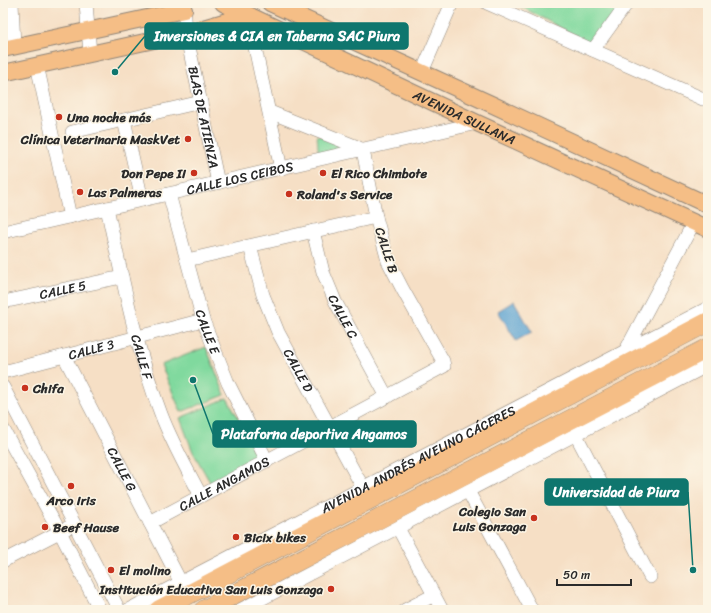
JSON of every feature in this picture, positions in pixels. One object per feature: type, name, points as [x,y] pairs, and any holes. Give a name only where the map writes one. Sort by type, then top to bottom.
[{"type":"highway","name":"AVENIDA ANDRÉS AVELINO CÁCERES","points":[[159,610],[708,322]]},
{"type":"highway","points":[[204,610],[708,348]]},
{"type":"main road","name":"AVENIDA SULLANA","points":[[223,3],[477,123],[701,225]]},
{"type":"main road","name":"AVENIDA SULLANA","points":[[270,3],[708,205]]},
{"type":"main road","points":[[9,47],[87,30],[184,6]]},
{"type":"main road","points":[[3,73],[186,33],[248,15]]},
{"type":"main road","points":[[477,123],[491,104]]},
{"type":"street","points":[[9,47],[12,3]]},
{"type":"street","points":[[86,3],[90,54]]},
{"type":"street","points":[[422,72],[452,3]]},
{"type":"street","points":[[487,3],[705,97]]},
{"type":"street","points":[[593,50],[629,4]]},
{"type":"street","name":"BLAS DE ATIENZA","points":[[184,6],[186,33],[218,183]]},
{"type":"street","points":[[248,15],[281,169]]},
{"type":"street","points":[[37,65],[70,217]]},
{"type":"street","points":[[72,132],[201,102]]},
{"type":"street","points":[[270,112],[363,150]]},
{"type":"street","points":[[124,120],[142,200]]},
{"type":"street","name":"CALLE LOS CEIBOS","points":[[3,232],[477,123]]},
{"type":"street","name":"CALLE B","points":[[363,150],[376,217],[388,261],[444,363]]},
{"type":"street","name":"CALLE E","points":[[169,194],[203,320],[225,377],[267,461]]},
{"type":"street","name":"CALLE F","points":[[107,208],[137,337],[156,399],[177,452],[201,496]]},
{"type":"street","points":[[187,260],[376,217]]},
{"type":"street","points":[[626,350],[701,225]]},
{"type":"street","name":"CALLE C","points":[[313,231],[323,272],[335,301],[387,397]]},
{"type":"street","name":"CALLE D","points":[[250,246],[263,295],[273,319],[287,348],[364,488]]},
{"type":"street","name":"CALLE 5","points":[[3,302],[122,277]]},
{"type":"street","name":"AVENIDA ANDRÉS AVELINO CÁCERES","points":[[128,610],[708,308]]},
{"type":"street","name":"CALLE 3","points":[[3,372],[203,320]]},
{"type":"street","name":"CALLE G","points":[[64,356],[181,582]]},
{"type":"street","name":"CALLE ANGAMOS","points":[[150,523],[444,366],[444,363]]},
{"type":"street","points":[[240,610],[708,365]]},
{"type":"street","points":[[3,387],[119,610]]},
{"type":"street","points":[[3,429],[60,532],[100,610]]},
{"type":"street","points":[[576,435],[650,577]]},
{"type":"street","points":[[468,491],[532,610]]},
{"type":"street","points":[[3,561],[74,524]]},
{"type":"street","points":[[398,528],[442,610]]},
{"type":"street","points":[[405,610],[434,595]]},
{"type":"green space","points":[[514,3],[615,3],[617,14],[595,46]]},
{"type":"green space","points":[[317,135],[363,150],[319,160]]},
{"type":"green space","points":[[206,347],[225,395],[181,412],[161,365]]},
{"type":"green space","points":[[227,398],[262,459],[211,484],[193,452],[180,418]]},
{"type":"water","points":[[514,301],[532,332],[516,341],[498,311]]},
{"type":"place","name":"Inversiones & CIA en Taberna SAC Piura","points":[[115,72]]},
{"type":"place","name":"Una noche más","points":[[59,117]]},
{"type":"place","name":"Clínica Veterinaria MaskVet","points":[[188,139]]},
{"type":"place","name":"Don Pepe II","points":[[194,173]]},
{"type":"place","name":"El Rico Chimbote","points":[[323,173]]},
{"type":"place","name":"Las Palmeras","points":[[80,192]]},
{"type":"place","name":"Roland's Service","points":[[289,194]]},
{"type":"place","name":"Plataforna deportiva Angamos","points":[[193,380]]},
{"type":"place","name":"Chifa","points":[[25,388]]},
{"type":"place","name":"Arco Iris","points":[[71,486]]},
{"type":"place","name":"Colegio San Luis Gonzaga","points":[[534,518]]},
{"type":"place","name":"Beef Hause","points":[[45,527]]},
{"type":"place","name":"Bicix bikes","points":[[236,537]]},
{"type":"place","name":"El molino","points":[[111,570]]},
{"type":"place","name":"Universidad de Piura","points":[[693,570]]},
{"type":"place","name":"Institución Educativa San Luis Gonzaga","points":[[331,589]]}]
